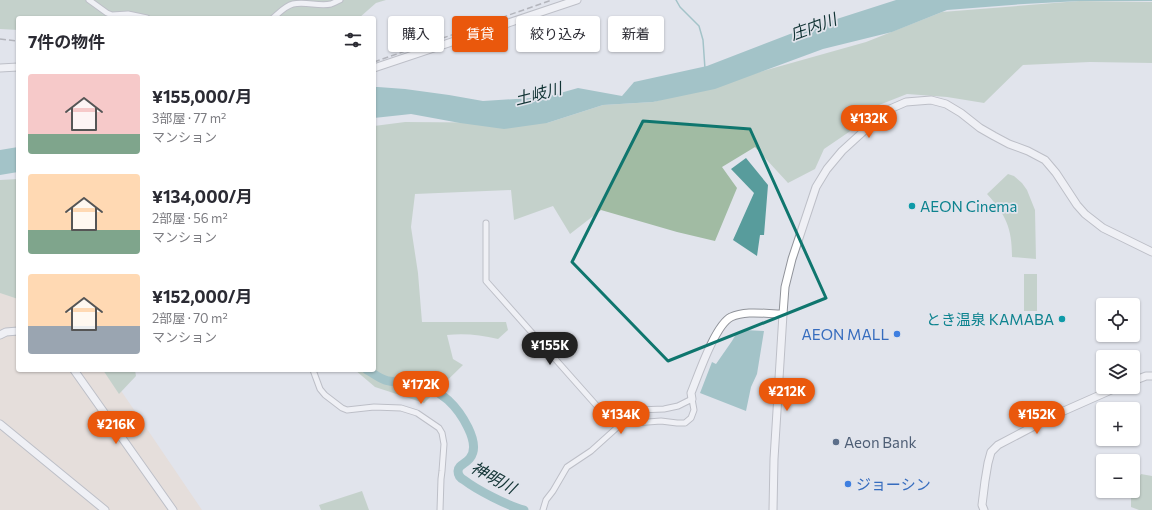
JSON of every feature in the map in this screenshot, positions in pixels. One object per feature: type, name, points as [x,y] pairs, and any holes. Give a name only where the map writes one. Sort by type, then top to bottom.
[{"type":"street","points":[[89,0],[112,15],[128,14],[138,16]]},
{"type":"street","points":[[275,16],[285,7],[293,4],[330,4],[340,0]]},
{"type":"street","points":[[376,67],[577,0]]},
{"type":"street","points":[[0,68],[16,67]]},
{"type":"street","points":[[773,510],[774,459],[783,314],[785,288],[792,259],[816,187],[827,169],[842,151],[890,109],[906,102],[931,100],[946,104],[994,136],[1045,160],[1056,172],[1076,205],[1085,214],[1102,228],[1152,252]]},
{"type":"street","points":[[486,223],[486,281],[596,405],[603,409],[612,411],[664,409],[678,406],[692,399]]},
{"type":"street","points":[[543,510],[546,500],[553,491],[566,467],[591,452],[622,424],[661,421],[686,423],[691,418],[694,410],[691,393],[716,334],[722,325],[730,318],[742,314],[783,314]]},
{"type":"street","points":[[0,335],[6,332],[16,331]]},
{"type":"street","points":[[75,372],[173,510]]},
{"type":"street","points":[[314,372],[320,389],[342,408],[347,410],[374,407],[401,408],[417,413],[439,428],[442,433],[444,444],[440,510]]},
{"type":"street","points":[[1140,378],[1152,376]]},
{"type":"street","points":[[982,508],[988,462],[991,452],[998,445],[1057,414],[1102,394]]},
{"type":"street","points":[[0,424],[105,510]]},
{"type":"highlighted area","points":[[643,121],[750,129],[826,298],[668,361],[572,262]]},
{"type":"shaded area","points":[[0,289],[16,293],[16,372],[108,372],[202,510],[0,510]]},
{"type":"green space","points":[[0,0],[386,0],[376,3],[361,16],[16,16],[16,30],[0,29]]},
{"type":"green space","points":[[1079,1],[1152,2],[1152,63],[1090,62],[1023,65],[984,103],[947,97],[907,94],[874,107],[849,132],[824,149],[815,169],[788,183],[755,147],[722,167],[737,188],[715,241],[677,232],[601,210],[570,234],[553,206],[514,220],[511,190],[415,194],[411,227],[418,273],[422,322],[506,322],[508,330],[498,339],[485,336],[460,334],[447,335],[453,359],[463,365],[424,403],[375,387],[357,372],[376,372],[376,126],[405,122],[547,123],[603,105],[653,102],[866,42],[942,12]]},
{"type":"green space","points":[[1008,174],[1014,176],[1022,183],[1027,190],[1035,210],[1036,259],[1012,257],[1011,238],[1007,222],[987,194]]},
{"type":"green space","points":[[16,179],[16,298],[0,293],[0,180]]},
{"type":"green space","points":[[1024,274],[1037,274],[1037,311],[1024,311]]},
{"type":"green space","points":[[104,372],[135,372],[136,376],[119,394]]},
{"type":"green space","points":[[1141,474],[1152,476],[1152,510],[1139,510],[1131,507],[1131,498],[1140,498]]},
{"type":"green space","points":[[362,491],[369,510],[321,510],[319,505]]},
{"type":"water","points":[[896,0],[1152,0],[1079,1],[947,10],[892,32],[823,49],[715,89],[653,102],[603,105],[547,123],[504,129],[411,114],[376,118],[376,87],[405,89],[483,101],[546,97],[578,88],[622,96],[634,82],[707,66],[790,34]]},
{"type":"water","points":[[16,147],[16,172],[0,175],[0,150]]},
{"type":"water","points":[[746,158],[768,185],[764,235],[760,235],[757,256],[733,240],[754,193],[731,169]]},
{"type":"water","points":[[745,330],[764,331],[757,374],[751,387],[746,411],[700,393],[712,362],[716,364],[736,334]]},
{"type":"waterway","points":[[676,0],[680,7],[699,26],[703,40],[705,69]]},
{"type":"waterway","name":"神明川","points":[[370,372],[388,381],[407,382],[425,386],[448,400],[463,419],[468,428],[473,444],[473,452],[470,458],[458,469],[461,478],[493,497],[524,510]]},
{"type":"railway","points":[[376,61],[552,0]]},
{"type":"railway","points":[[0,39],[16,41]]},
{"type":"place","name":"AEON Cinema","points":[[912,206]]},
{"type":"place","name":"とき温泉 KAMABA","points":[[1062,319]]},
{"type":"place","name":"AEON MALL","points":[[897,334]]},
{"type":"place","name":"Aeon Bank","points":[[836,442]]},
{"type":"place","name":"ジョーシン","points":[[848,484]]},
{"type":"water label","name":"庄内川","points":[[813,26]]},
{"type":"water label","name":"土岐川","points":[[538,93]]}]
